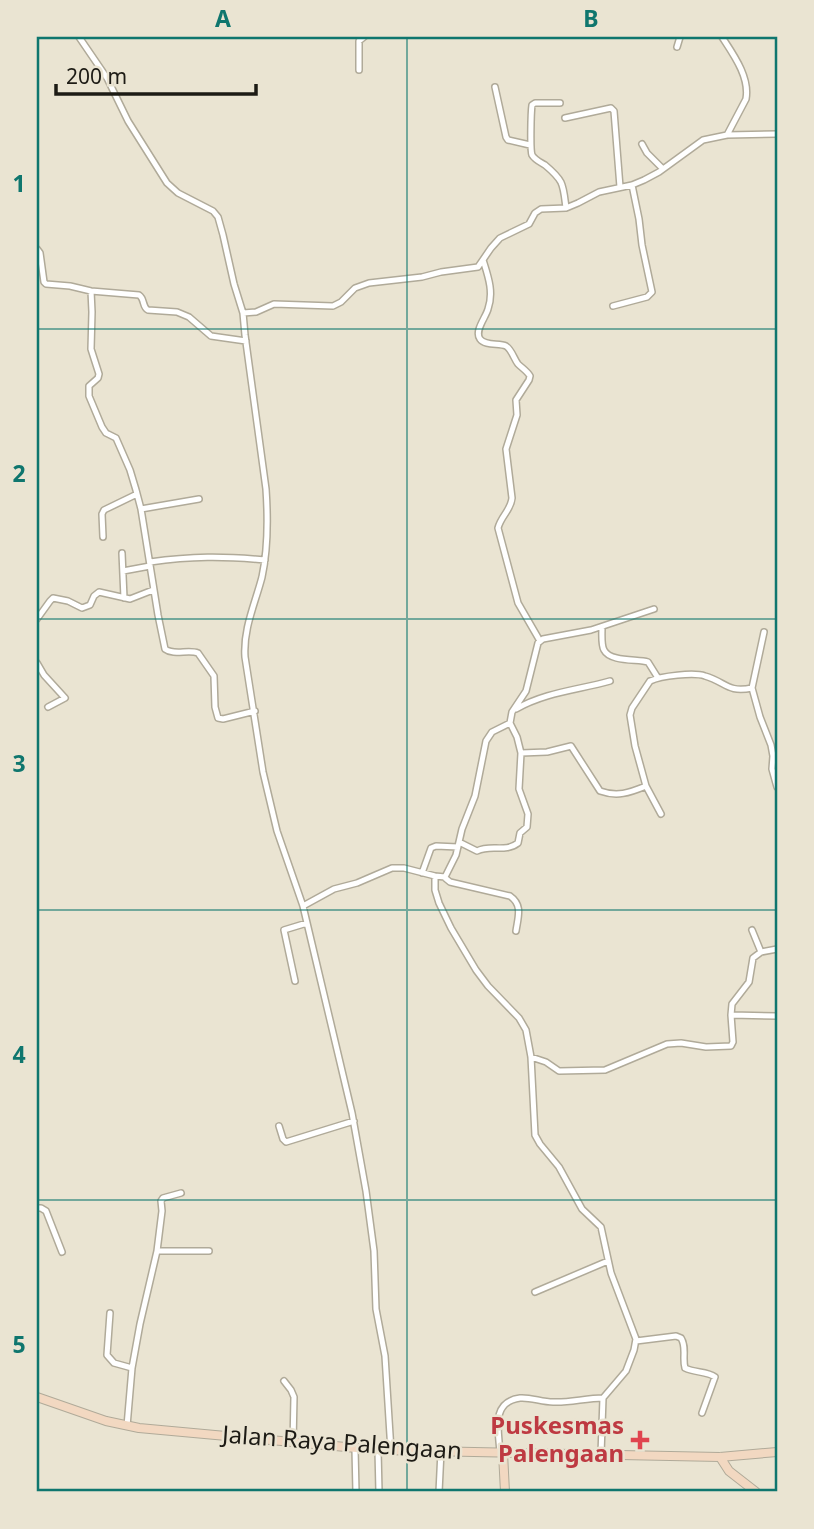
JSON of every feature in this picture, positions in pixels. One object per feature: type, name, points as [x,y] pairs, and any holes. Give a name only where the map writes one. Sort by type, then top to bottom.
[{"type":"street","points":[[79,37],[107,78],[128,121],[167,183],[178,193],[213,211],[218,217],[233,284],[243,313],[267,499],[265,560],[244,645],[245,661],[263,772],[277,831],[303,906],[354,1121],[374,1251],[376,1309],[385,1356],[391,1451]]},
{"type":"street","points":[[359,70],[359,42],[364,37]]},
{"type":"street","points":[[677,47],[680,37]]},
{"type":"street","points":[[722,37],[743,71],[747,93],[727,135]]},
{"type":"street","points":[[495,87],[506,139],[530,145]]},
{"type":"street","points":[[560,103],[532,105],[530,145],[534,159],[562,181],[566,208]]},
{"type":"street","points":[[565,118],[611,108],[614,111],[620,187]]},
{"type":"street","points":[[243,313],[256,312],[274,304],[333,306],[363,284],[475,269],[500,238],[529,224],[538,211],[546,208],[566,208],[599,192],[632,185],[649,178],[699,142],[727,135],[777,134]]},
{"type":"street","points":[[642,144],[646,153],[663,169]]},
{"type":"street","points":[[613,306],[647,297],[652,292],[640,240],[632,185]]},
{"type":"street","points":[[37,249],[46,284],[139,295],[148,310],[177,312],[189,317],[211,336],[246,341]]},
{"type":"street","points":[[483,260],[491,297],[480,327],[479,339],[509,348],[519,365],[530,376],[516,400],[517,415],[506,449],[512,505],[498,528],[518,603],[540,641]]},
{"type":"street","points":[[91,291],[91,349],[99,374],[98,379],[89,386],[89,396],[104,431],[116,438],[130,470],[141,509],[165,649],[172,652],[198,653],[214,676],[214,703],[218,718],[255,711]]},
{"type":"street","points":[[103,537],[102,512],[137,494]]},
{"type":"street","points":[[141,509],[199,499]]},
{"type":"street","points":[[122,553],[124,598]]},
{"type":"street","points":[[123,570],[178,558],[214,556],[265,560]]},
{"type":"street","points":[[37,619],[53,598],[82,608],[90,605],[99,592],[133,598],[153,590]]},
{"type":"street","points":[[540,641],[601,627],[654,609]]},
{"type":"street","points":[[601,627],[606,652],[621,659],[646,661],[658,678]]},
{"type":"street","points":[[764,632],[752,688],[771,745],[772,769],[777,788]]},
{"type":"street","points":[[422,873],[431,848],[459,844],[477,851],[485,847],[509,848],[518,843],[520,833],[527,827],[528,819],[519,789],[522,752],[510,723],[514,710],[526,691],[540,641]]},
{"type":"street","points":[[37,663],[65,698],[48,707]]},
{"type":"street","points":[[661,814],[646,786],[630,715],[648,683],[658,678],[703,675],[735,690],[752,688]]},
{"type":"street","points":[[514,710],[541,697],[610,681]]},
{"type":"street","points":[[444,877],[459,844],[475,796],[486,740],[492,732],[510,723]]},
{"type":"street","points":[[522,752],[547,752],[571,746],[600,791],[622,795],[646,786]]},
{"type":"street","points":[[303,906],[329,891],[358,883],[392,868],[404,868],[510,896],[516,900],[519,907],[516,931]]},
{"type":"street","points":[[435,876],[437,896],[451,928],[479,974],[523,1024],[531,1057],[537,1139],[559,1167],[582,1209],[601,1227],[611,1273],[636,1341],[626,1371],[603,1398],[601,1454]]},
{"type":"street","points":[[295,981],[284,930],[307,923]]},
{"type":"street","points":[[752,930],[761,952]]},
{"type":"street","points":[[531,1057],[559,1070],[605,1070],[667,1044],[731,1046],[734,1000],[747,985],[752,958],[761,952],[777,949]]},
{"type":"street","points":[[731,1015],[777,1016]]},
{"type":"street","points":[[279,1126],[286,1142],[354,1121]]},
{"type":"street","points":[[127,1426],[132,1368],[157,1251],[161,1201],[181,1193]]},
{"type":"street","points":[[37,1208],[46,1211],[62,1252]]},
{"type":"street","points":[[157,1251],[209,1251]]},
{"type":"street","points":[[535,1293],[608,1261]]},
{"type":"street","points":[[110,1313],[107,1354],[114,1363],[132,1368]]},
{"type":"street","points":[[636,1341],[676,1336],[681,1338],[684,1343],[685,1368],[715,1377],[702,1413]]},
{"type":"street","points":[[284,1381],[294,1397],[293,1443]]},
{"type":"street","name":"Jalan Raya Palengaan","points":[[37,1397],[127,1426],[351,1449],[720,1457],[777,1452]]},
{"type":"street","points":[[505,1492],[498,1413],[502,1406],[521,1398],[557,1402],[603,1398]]},
{"type":"street","points":[[351,1449],[356,1492]]},
{"type":"street","points":[[378,1450],[379,1492]]},
{"type":"street","points":[[439,1492],[440,1451]]},
{"type":"street","points":[[720,1457],[729,1471],[756,1492]]},
{"type":"place","name":"Puskesmas Palengaan","points":[[640,1440]]}]
